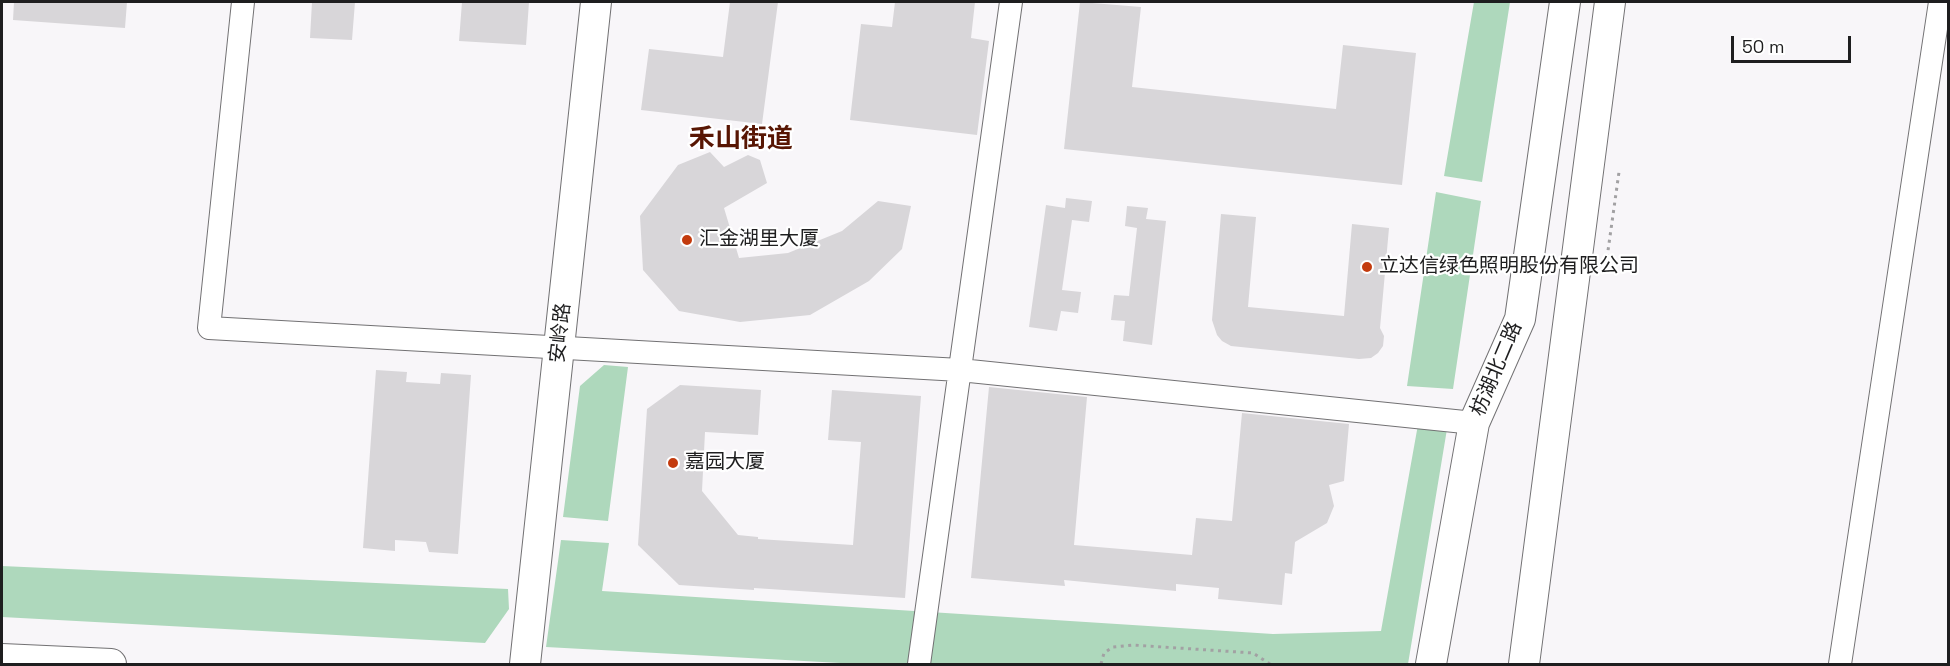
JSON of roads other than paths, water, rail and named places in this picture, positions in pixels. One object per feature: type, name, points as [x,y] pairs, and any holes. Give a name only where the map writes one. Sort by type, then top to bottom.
[{"type":"main road","name":"安岭路","points":[[525,664],[596,2]]},
{"type":"main road","name":"枋湖北二路","points":[[1431,664],[1474,423],[1520,319],[1565,2]]},
{"type":"main road","points":[[1520,319],[1552,239],[1586,2]]},
{"type":"main road","points":[[1524,664],[1610,2]]},
{"type":"main road","points":[[2,659],[111,664]]},
{"type":"street","points":[[243,2],[209,328],[960,370],[1474,423]]},
{"type":"street","points":[[919,664],[1011,2]]},
{"type":"street","points":[[1840,664],[1940,2]]},
{"type":"place","name":"汇金湖里大厦","points":[[687,240]]},
{"type":"place","name":"立达信绿色照明股份有限公司","points":[[1367,267]]},
{"type":"place","name":"嘉园大厦","points":[[673,463]]},
{"type":"district","name":"禾山街道","points":[[741,140]]}]
